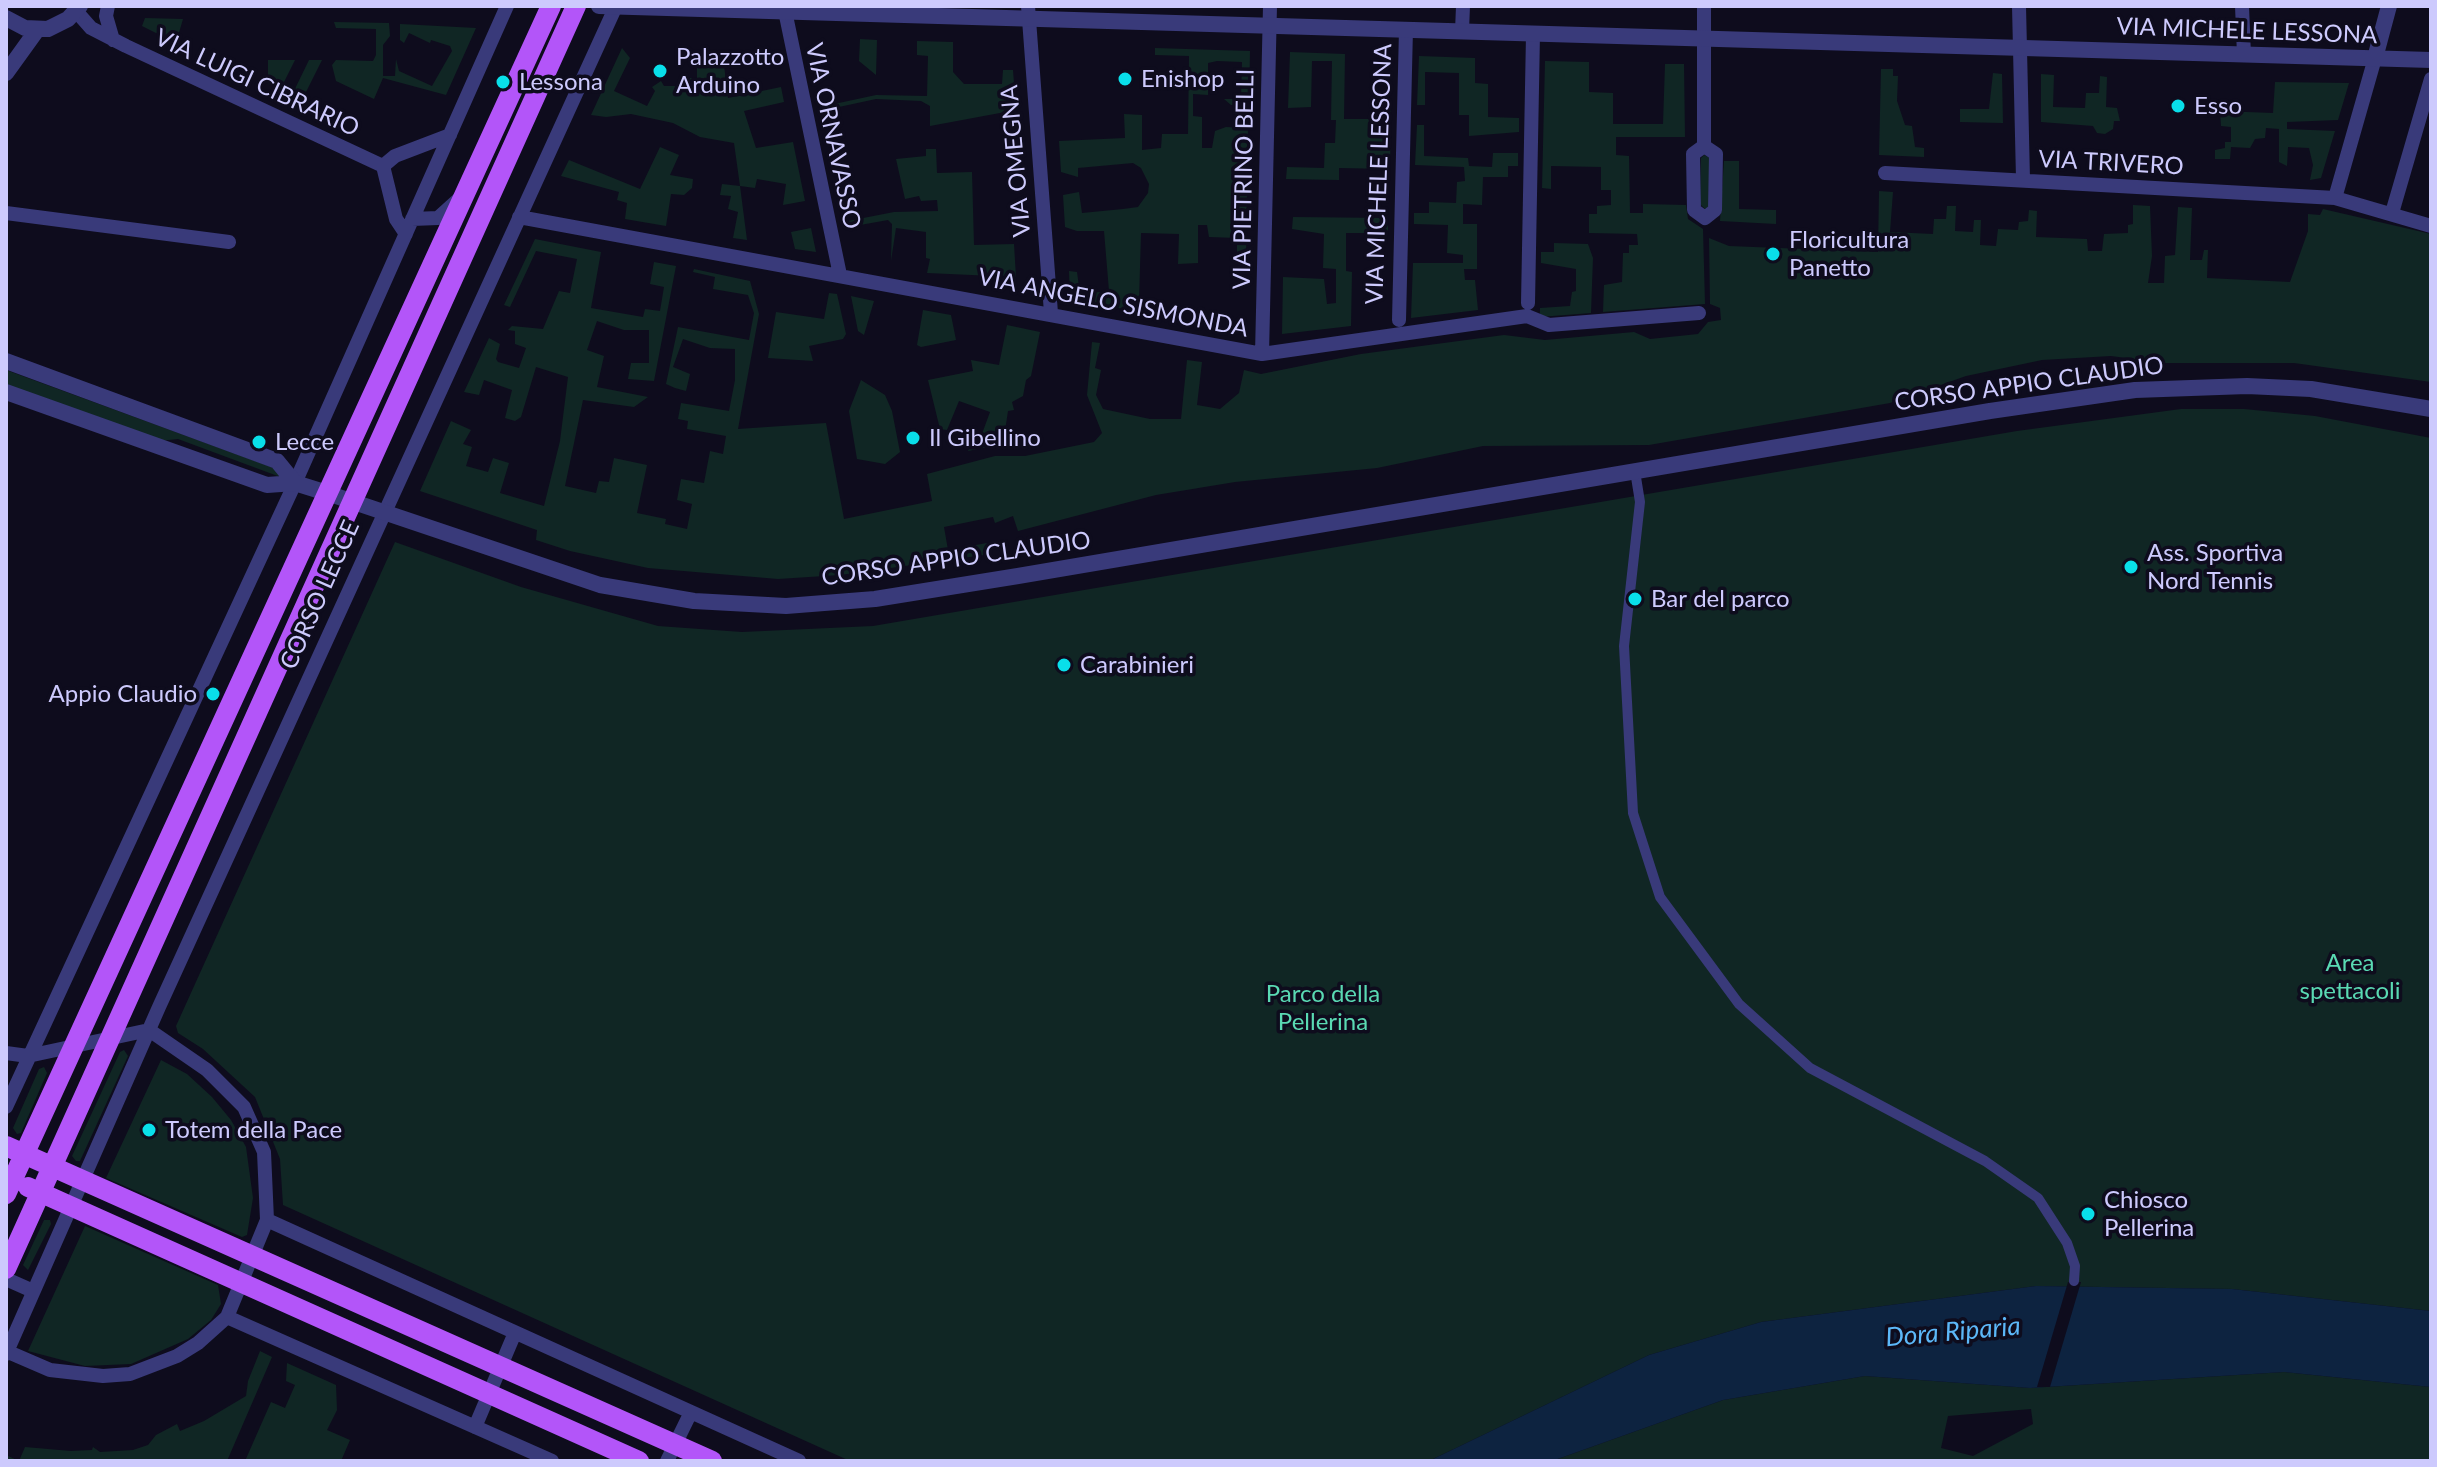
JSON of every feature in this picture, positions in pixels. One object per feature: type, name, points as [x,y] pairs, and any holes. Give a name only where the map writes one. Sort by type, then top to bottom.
[{"type":"main road","name":"CORSO LECCE","points":[[8,1184],[15,1150],[73,1046],[551,6]]},
{"type":"main road","name":"CORSO LECCE","points":[[6,1269],[576,6]]},
{"type":"main road","points":[[15,1150],[501,1366],[671,1453],[712,1461]]},
{"type":"main road","points":[[8,1184],[72,1206],[639,1461]]},
{"type":"street","points":[[108,6],[106,16],[113,40]]},
{"type":"street","points":[[6,1107],[295,483],[507,6]]},
{"type":"street","name":"VIA MICHELE LESSONA","points":[[599,6],[1028,12],[1270,25],[1533,34],[2431,60]]},
{"type":"street","name":"CORSO LECCE","points":[[6,1352],[149,1030],[616,6]]},
{"type":"street","name":"VIA PIETRINO BELLI","points":[[1262,354],[1270,6]]},
{"type":"street","points":[[1462,31],[1463,6]]},
{"type":"street","points":[[1704,6],[1704,146]]},
{"type":"street","points":[[2019,6],[2023,179]]},
{"type":"street","points":[[2242,6],[2244,55]]},
{"type":"street","points":[[2335,198],[2389,6]]},
{"type":"street","points":[[6,18],[37,30],[59,25],[79,8]]},
{"type":"street","name":"VIA LUIGI CIBRARIO","points":[[79,8],[91,28],[113,40],[383,166]]},
{"type":"street","name":"VIA ORNAVASSO","points":[[784,9],[840,275]]},
{"type":"street","name":"VIA OMEGNA","points":[[1028,12],[1051,313]]},
{"type":"street","name":"VIA MICHELE LESSONA","points":[[1399,320],[1406,29]]},
{"type":"street","points":[[6,73],[37,30]]},
{"type":"street","points":[[1528,303],[1533,34]]},
{"type":"street","points":[[2392,213],[2431,79]]},
{"type":"street","points":[[406,234],[385,185],[383,166],[395,156],[450,135]]},
{"type":"street","name":"VIA TRIVERO","points":[[1885,173],[2335,198],[2431,226]]},
{"type":"street","name":"CORSO LECCE","points":[[412,219],[438,218],[468,191]]},
{"type":"street","points":[[6,213],[229,242]]},
{"type":"street","name":"VIA ANGELO SISMONDA","points":[[519,217],[1262,354],[1527,316],[1549,325],[1699,313]]},
{"type":"street","name":"CORSO APPIO CLAUDIO","points":[[6,361],[277,461],[295,483]]},
{"type":"street","name":"CORSO APPIO CLAUDIO","points":[[6,392],[267,485],[295,483],[600,585],[694,601],[786,606],[875,599],[2017,406],[2141,389],[2300,388],[2365,395],[2431,409]]},
{"type":"street","points":[[1635,471],[1640,502],[1624,646],[1632,798],[1633,813],[1660,897],[1739,1004],[1810,1068],[1985,1161],[2038,1198],[2067,1243],[2075,1266],[2074,1281]]},
{"type":"street","points":[[6,1053],[28,1056],[149,1030],[207,1070],[244,1107],[264,1152],[267,1220],[227,1317],[198,1343],[177,1356],[130,1374],[79,1375],[50,1370],[6,1352]]},
{"type":"street","points":[[267,1220],[514,1335],[799,1461]]},
{"type":"street","points":[[6,1279],[33,1291]]},
{"type":"street","points":[[227,1317],[552,1461]]},
{"type":"street","points":[[475,1427],[514,1335]]},
{"type":"street","points":[[671,1453],[691,1412]]},
{"type":"green space","points":[[145,18],[183,19],[176,43],[142,26]]},
{"type":"green space","points":[[334,22],[389,23],[390,36],[383,45],[383,76],[395,76],[396,59],[399,71],[432,86],[452,51],[450,46],[431,40],[430,43],[409,33],[404,43],[400,40],[400,24],[476,28],[446,95],[383,78],[374,99],[336,81],[332,65],[336,60],[373,61],[376,55],[376,29],[336,28]]},
{"type":"green space","points":[[860,39],[877,40],[876,75],[859,61]]},
{"type":"green space","points":[[917,41],[953,42],[953,72],[964,84],[1002,84],[1003,70],[1013,70],[1016,110],[930,126],[930,106],[921,101],[876,99],[825,110],[825,106],[876,95],[927,96],[928,56],[917,55]]},
{"type":"green space","points":[[622,48],[630,58],[614,91],[647,106],[655,91],[652,87],[661,81],[664,86],[686,86],[686,78],[697,78],[697,65],[724,65],[728,98],[781,87],[784,102],[744,111],[756,148],[793,142],[805,201],[783,205],[786,184],[757,179],[755,188],[740,186],[734,143],[700,137],[673,123],[631,114],[591,115]]},
{"type":"green space","points":[[1155,48],[1250,51],[1249,106],[1231,105],[1224,99],[1241,99],[1242,62],[1208,63],[1208,95],[1193,94],[1193,116],[1202,117],[1202,148],[1212,148],[1215,131],[1226,127],[1248,128],[1246,261],[1237,262],[1237,238],[1209,237],[1207,225],[1198,225],[1198,263],[1178,264],[1179,234],[1141,233],[1139,302],[1165,304],[1167,317],[1070,299],[1069,271],[1077,272],[1080,294],[1109,291],[1104,231],[1077,231],[1065,227],[1063,195],[1079,192],[1082,213],[1123,209],[1138,207],[1148,193],[1149,184],[1141,168],[1133,163],[1078,168],[1078,177],[1061,172],[1059,141],[1125,138],[1124,114],[1142,115],[1142,150],[1161,148],[1162,134],[1188,134],[1189,56],[1155,55]]},
{"type":"green space","points":[[1290,52],[1345,54],[1344,119],[1370,119],[1370,99],[1391,100],[1390,169],[1339,168],[1339,180],[1286,179],[1287,167],[1324,168],[1325,143],[1335,143],[1336,120],[1331,120],[1332,61],[1312,61],[1311,107],[1288,108]]},
{"type":"green space","points":[[1419,56],[1475,58],[1475,83],[1488,84],[1488,117],[1519,118],[1519,132],[1469,136],[1469,115],[1459,115],[1459,73],[1425,72],[1425,105],[1417,105]]},
{"type":"green space","points":[[268,60],[295,60],[280,90],[268,84]]},
{"type":"green space","points":[[309,60],[322,60],[302,100],[292,95]]},
{"type":"green space","points":[[1545,61],[1589,62],[1589,92],[1613,93],[1613,124],[1663,124],[1665,64],[1684,64],[1685,137],[1616,137],[1616,155],[1629,156],[1630,213],[1643,213],[1643,204],[1686,205],[1688,219],[1703,229],[1705,304],[1603,312],[1604,285],[1622,282],[1623,253],[1629,253],[1629,245],[1638,245],[1637,234],[1589,233],[1589,214],[1597,214],[1597,206],[1611,205],[1611,190],[1601,190],[1601,167],[1551,166],[1551,189],[1542,188]]},
{"type":"green space","points":[[1881,69],[1893,69],[1893,76],[1898,76],[1897,101],[1905,125],[1912,126],[1915,147],[1924,148],[1924,157],[1879,155]]},
{"type":"green space","points":[[1993,73],[2002,74],[2003,123],[1960,122],[1960,109],[1989,109]]},
{"type":"green space","points":[[2041,74],[2054,75],[2053,107],[2085,108],[2086,93],[2099,93],[2100,76],[2107,77],[2106,107],[2117,108],[2120,121],[2114,121],[2113,129],[2105,134],[2097,133],[2093,126],[2041,122]]},
{"type":"green space","points":[[2275,82],[2349,83],[2338,120],[2287,122],[2287,129],[2335,131],[2321,178],[2310,180],[2313,165],[2309,148],[2288,147],[2287,166],[2279,162],[2279,129],[2266,128],[2265,138],[2255,139],[2250,148],[2231,147],[2230,159],[2215,159],[2215,150],[2225,148],[2225,142],[2231,142],[2231,127],[2221,126],[2220,111],[2273,113]]},
{"type":"green space","points":[[1417,125],[1424,125],[1424,156],[1468,158],[1469,166],[1492,167],[1493,153],[1518,153],[1518,166],[1508,166],[1508,177],[1483,177],[1482,205],[1463,204],[1463,224],[1477,224],[1477,269],[1464,269],[1465,280],[1475,280],[1478,310],[1411,318],[1413,263],[1463,263],[1463,255],[1447,253],[1448,225],[1414,224],[1414,213],[1429,213],[1429,202],[1456,203],[1457,182],[1465,181],[1464,167],[1415,165]]},
{"type":"green space","points":[[660,147],[679,155],[670,175],[693,179],[692,188],[684,195],[671,194],[666,226],[625,219],[627,203],[617,200],[619,192],[561,176],[569,160],[640,189]]},
{"type":"green space","points":[[926,149],[936,149],[937,173],[972,172],[974,245],[1014,244],[1016,277],[927,273],[930,259],[926,258],[926,232],[896,228],[891,261],[892,224],[888,220],[849,227],[848,221],[894,212],[938,211],[937,200],[921,201],[919,196],[905,199],[896,159],[926,156]]},
{"type":"green space","points":[[1704,155],[1710,158],[1710,206],[1705,209],[1700,204],[1701,158]]},
{"type":"green space","points":[[1724,161],[1739,161],[1739,209],[1776,210],[1776,224],[1720,221]]},
{"type":"green space","points":[[722,184],[740,186],[747,240],[733,238],[738,212],[728,209],[731,196],[720,195]]},
{"type":"green space","points":[[1879,191],[1893,192],[1890,232],[1933,234],[1934,219],[1946,219],[1947,206],[1956,206],[1955,231],[1973,232],[1974,220],[1981,220],[1980,245],[1996,246],[1998,229],[2018,230],[2019,222],[2028,221],[2029,210],[2037,211],[2036,237],[2087,239],[2088,251],[2102,251],[2104,234],[2128,233],[2128,225],[2133,224],[2133,205],[2150,206],[2152,256],[2148,283],[2164,283],[2165,256],[2175,255],[2178,207],[2192,208],[2190,260],[2202,260],[2204,250],[2208,250],[2207,278],[2290,282],[2308,231],[2308,214],[2320,215],[2323,209],[2431,234],[2431,382],[2294,363],[2164,363],[2111,356],[2042,360],[1966,376],[1890,403],[1649,445],[1483,446],[1377,468],[1235,482],[1156,495],[1018,531],[1013,516],[995,523],[993,517],[944,527],[948,550],[998,541],[984,555],[840,575],[778,579],[648,568],[570,551],[536,540],[537,530],[420,491],[451,421],[471,430],[463,444],[472,447],[466,466],[488,472],[493,458],[509,463],[500,493],[544,506],[560,441],[568,377],[536,367],[521,417],[515,421],[505,418],[512,390],[484,380],[479,395],[464,392],[489,338],[500,344],[498,362],[519,368],[526,348],[515,344],[515,331],[508,330],[512,326],[543,329],[559,291],[570,293],[577,259],[536,251],[510,307],[504,305],[535,239],[601,252],[591,308],[643,317],[645,309],[660,311],[664,287],[650,284],[654,262],[676,266],[654,381],[628,379],[631,363],[649,363],[649,330],[624,330],[597,321],[587,350],[604,356],[597,387],[648,397],[634,407],[583,400],[565,486],[596,493],[599,481],[609,482],[614,458],[647,465],[637,513],[666,519],[665,524],[687,529],[692,504],[677,500],[681,479],[704,483],[710,451],[723,454],[726,436],[687,429],[688,421],[678,419],[681,403],[729,411],[735,380],[735,349],[710,348],[683,339],[673,367],[690,374],[686,391],[675,388],[666,384],[678,327],[749,340],[754,313],[748,295],[713,289],[715,277],[693,272],[694,269],[750,281],[759,314],[738,429],[826,423],[844,519],[932,501],[927,474],[995,456],[1025,456],[1094,442],[1102,433],[1087,395],[1092,342],[1100,343],[1095,368],[1101,370],[1096,395],[1103,409],[1150,419],[1181,419],[1187,360],[1202,362],[1197,405],[1220,409],[1239,393],[1244,370],[1261,374],[1361,354],[1504,335],[1545,340],[1634,332],[1650,339],[1698,334],[1708,322],[1721,320],[1720,308],[1710,304],[1709,238],[1729,246],[1878,252]]},
{"type":"green space","points":[[1293,217],[1388,218],[1388,233],[1346,233],[1346,271],[1352,272],[1351,326],[1282,334],[1283,277],[1324,279],[1327,304],[1336,303],[1336,269],[1323,268],[1324,234],[1292,229]]},
{"type":"green space","points":[[811,228],[816,252],[795,249],[791,232]]},
{"type":"green space","points":[[1554,243],[1588,244],[1593,258],[1591,313],[1540,317],[1540,308],[1570,306],[1572,292],[1576,291],[1576,269],[1541,263],[1541,252],[1554,252]]},
{"type":"green space","points":[[829,293],[837,294],[846,334],[843,339],[809,346],[813,361],[768,358],[776,312],[824,319]]},
{"type":"green space","points":[[851,296],[874,301],[864,335],[858,331]]},
{"type":"green space","points":[[923,310],[951,315],[956,340],[921,347],[917,345]]},
{"type":"green space","points":[[1007,325],[1040,332],[1031,376],[1026,380],[1023,396],[1012,402],[1014,410],[1008,411],[1003,444],[968,451],[972,441],[979,442],[990,412],[959,401],[947,430],[940,429],[928,380],[973,371],[971,360],[999,365]]},
{"type":"green space","points":[[6,370],[285,472],[283,478],[178,439],[159,441],[6,385]]},
{"type":"green space","points":[[861,380],[885,395],[892,411],[900,452],[885,464],[857,459],[849,411]]},
{"type":"green space","name":"Parco della Pellerina","points":[[2181,409],[2244,409],[2315,416],[2431,438],[2431,1311],[2232,1289],[2036,1286],[1761,1322],[1649,1355],[1429,1461],[850,1461],[283,1205],[280,1159],[255,1097],[203,1049],[178,1033],[176,1026],[395,542],[521,587],[658,626],[742,632],[873,626],[2017,431]]},
{"type":"green space","points":[[124,1050],[128,1056],[80,1161],[76,1161],[72,1156],[120,1052]]},
{"type":"green space","points":[[161,1060],[187,1074],[212,1097],[231,1120],[246,1147],[253,1198],[247,1235],[242,1237],[106,1178]]},
{"type":"green space","points":[[44,1067],[47,1073],[21,1133],[17,1134],[13,1128],[39,1069]]},
{"type":"green space","points":[[44,1220],[50,1220],[51,1224],[28,1270],[23,1265]]},
{"type":"green space","points":[[85,1226],[218,1285],[221,1304],[211,1320],[188,1339],[131,1364],[85,1366],[28,1351]]},
{"type":"green space","points":[[260,1351],[272,1357],[227,1461],[19,1461],[25,1447],[71,1451],[92,1450],[93,1447],[100,1452],[133,1450],[148,1445],[156,1435],[177,1424],[180,1431],[204,1421],[246,1396],[248,1381]]},
{"type":"green space","points":[[287,1363],[336,1385],[337,1410],[327,1430],[350,1440],[341,1461],[245,1461],[271,1402],[285,1408],[295,1385],[286,1381]]},
{"type":"green space","points":[[2284,1372],[2431,1387],[2431,1461],[1552,1461],[1723,1400],[1865,1376],[2030,1388]],"holes":[[[2031,1409],[2033,1424],[1973,1456],[1941,1448],[1948,1416]]]},
{"type":"water","name":"Dora Riparia","points":[[2036,1286],[2232,1289],[2431,1311],[2431,1387],[2284,1372],[2030,1388],[1865,1376],[1723,1400],[1552,1461],[1429,1461],[1649,1355],[1761,1322]]},
{"type":"pier","points":[[2068,1282],[2081,1282],[2050,1387],[2037,1387]]},
{"type":"place","name":"Palazzotto Arduino","points":[[660,71]]},
{"type":"place","name":"Enishop","points":[[1125,79]]},
{"type":"place","name":"Lessona","points":[[503,82]]},
{"type":"place","name":"Esso","points":[[2178,106]]},
{"type":"place","name":"Floricultura Panetto","points":[[1773,254]]},
{"type":"place","name":"Il Gibellino","points":[[913,438]]},
{"type":"place","name":"Lecce","points":[[259,442]]},
{"type":"place","name":"Ass. Sportiva Nord Tennis","points":[[2131,567]]},
{"type":"place","name":"Bar del parco","points":[[1635,599]]},
{"type":"place","name":"Carabinieri","points":[[1064,665]]},
{"type":"place","name":"Appio Claudio","points":[[213,694]]},
{"type":"place","name":"Totem della Pace","points":[[149,1130]]},
{"type":"place","name":"Chiosco Pellerina","points":[[2088,1214]]},
{"type":"park label","name":"Area spettacoli","points":[[2350,977]]}]
